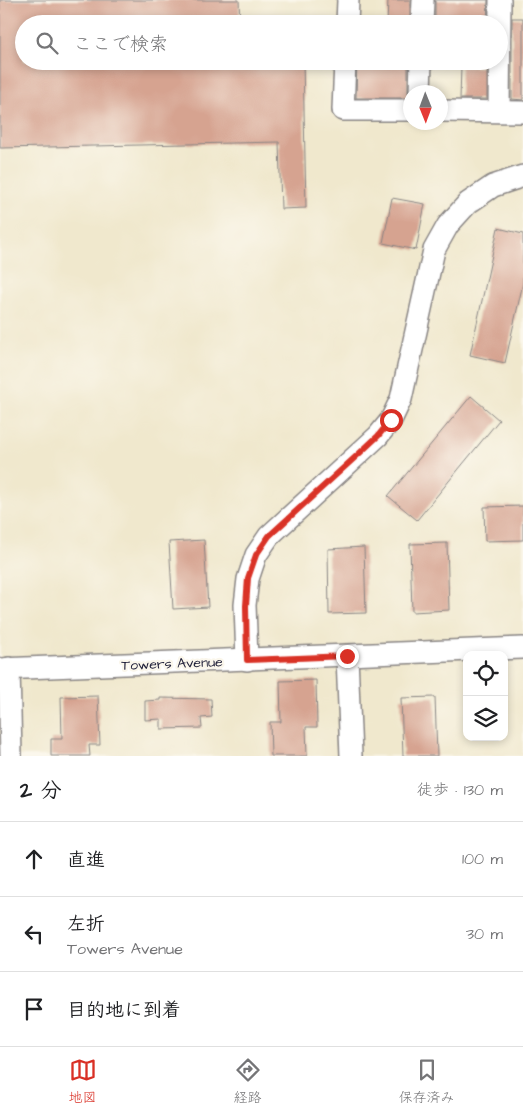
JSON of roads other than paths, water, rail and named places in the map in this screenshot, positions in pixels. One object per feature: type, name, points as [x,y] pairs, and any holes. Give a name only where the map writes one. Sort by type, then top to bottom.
[{"type":"street","points":[[347,15],[348,0]]},
{"type":"street","points":[[422,15],[423,0]]},
{"type":"street","points":[[500,0],[500,15]]},
{"type":"street","points":[[345,70],[343,110],[403,110]]},
{"type":"street","points":[[420,85],[421,70]]},
{"type":"street","points":[[499,70],[499,111]]},
{"type":"street","points":[[448,111],[523,112]]},
{"type":"street","points":[[247,660],[246,606],[248,578],[256,555],[269,536],[378,436],[391,420],[401,399],[434,250],[448,225],[468,203],[493,186],[523,176]]},
{"type":"street","name":"Towers Avenue","points":[[4,669],[523,648]]},
{"type":"street","points":[[347,656],[350,756]]},
{"type":"street","points":[[4,669],[12,756]]}]
